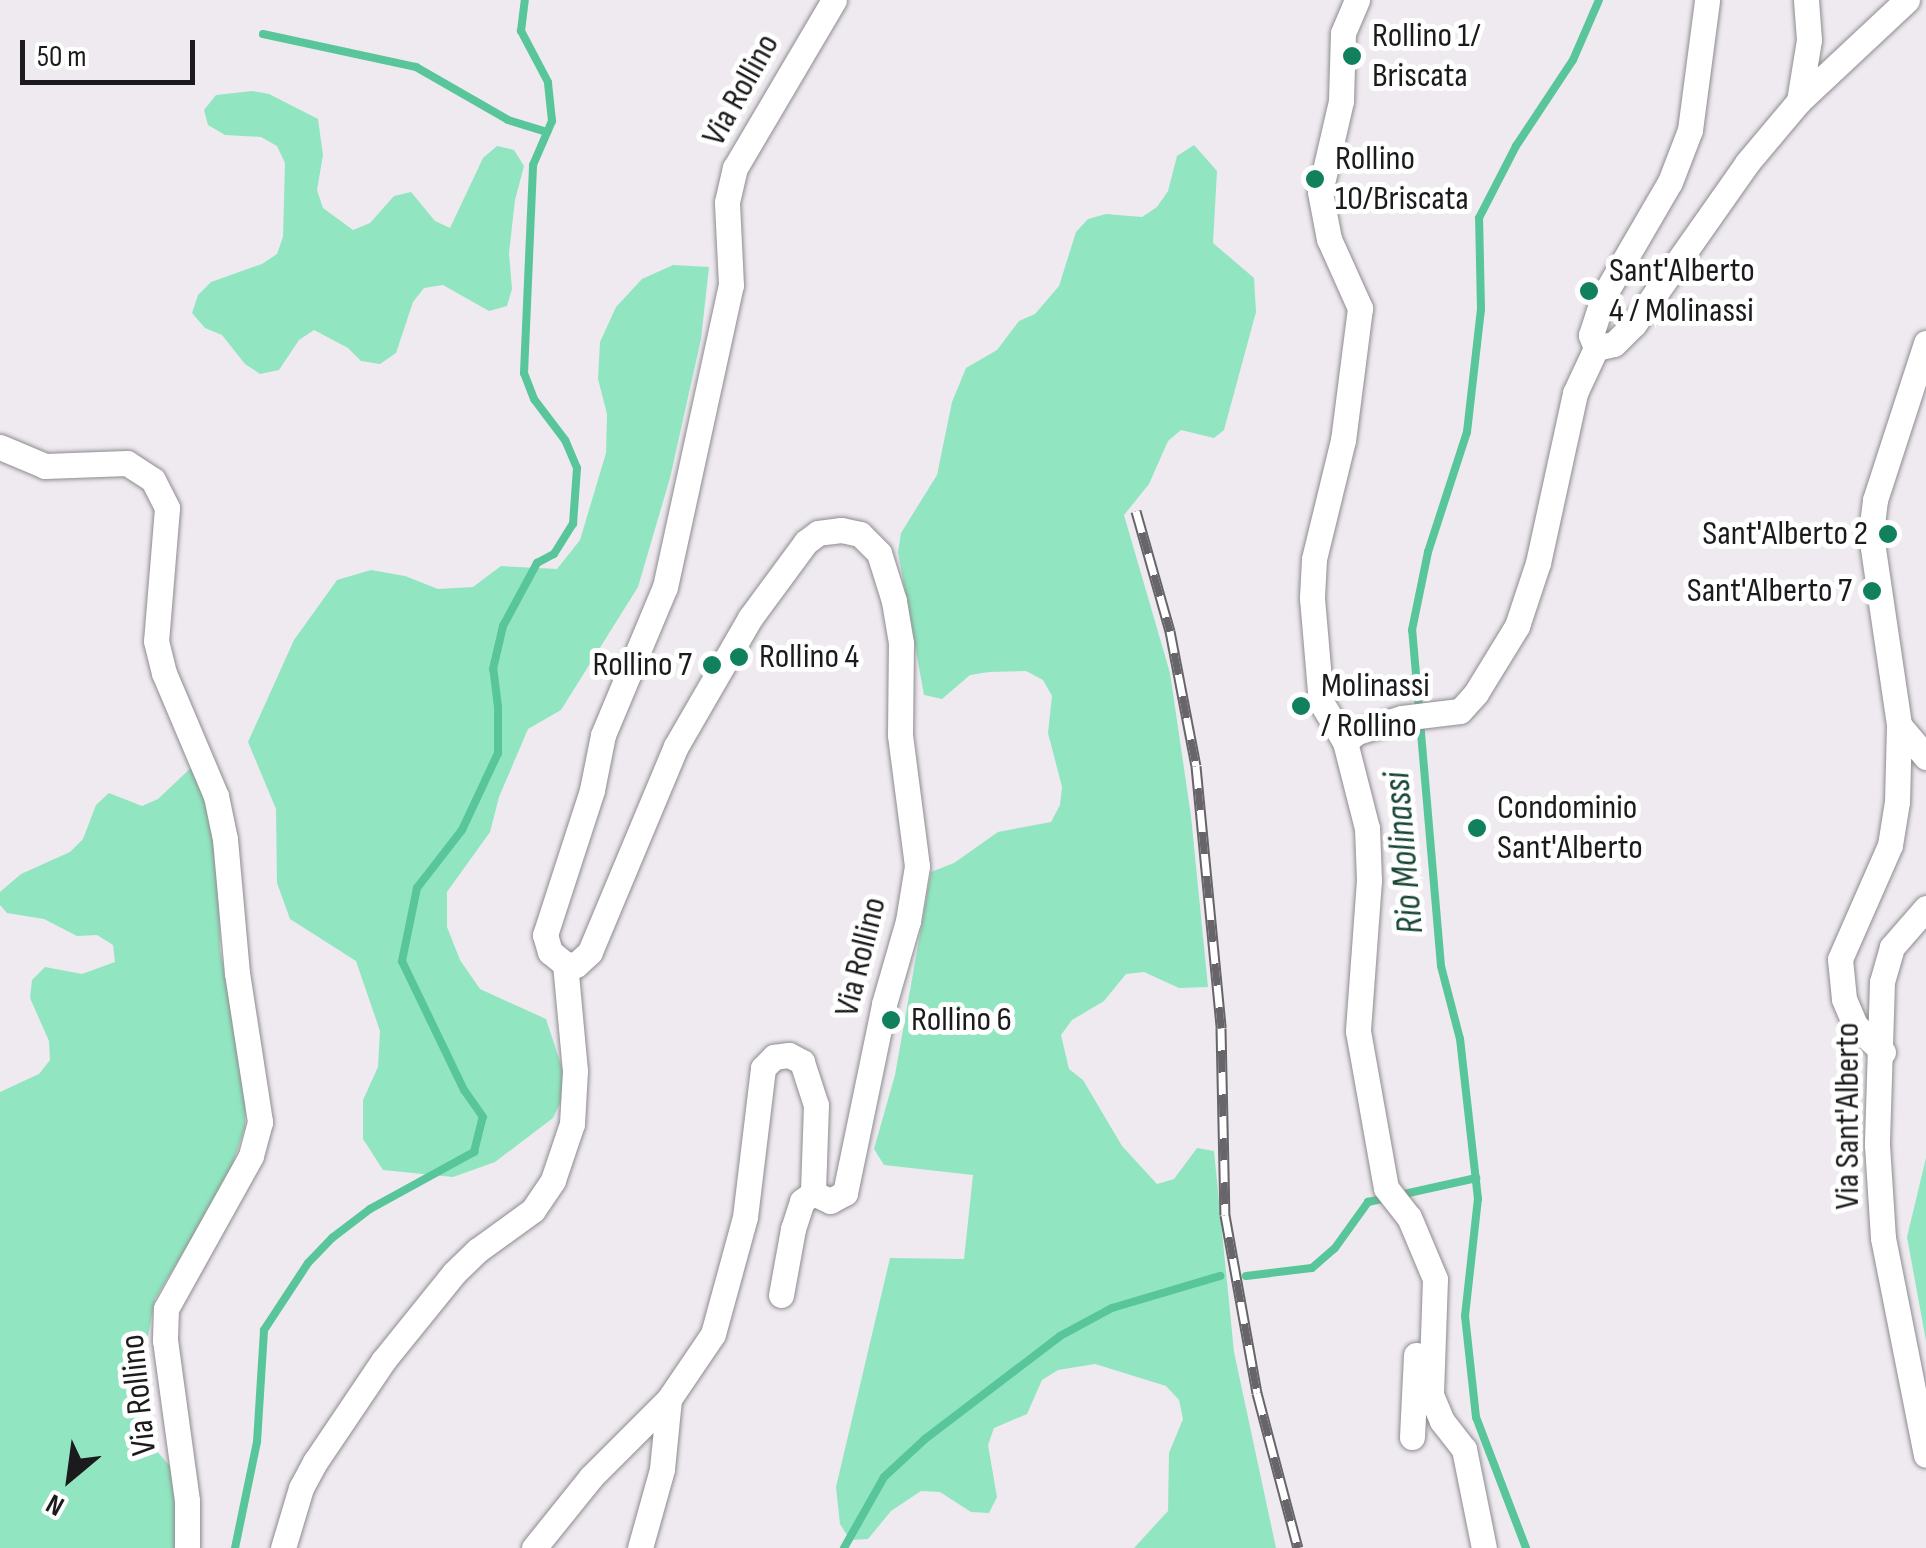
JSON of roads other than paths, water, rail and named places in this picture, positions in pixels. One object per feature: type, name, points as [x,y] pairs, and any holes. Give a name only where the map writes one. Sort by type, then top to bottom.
[{"type":"street","name":"Via Rollino","points":[[813,1193],[830,1202],[845,1194],[850,1182],[864,1098],[908,921],[917,866],[900,735],[901,643],[894,601],[879,552],[860,534],[828,531],[806,542],[750,618],[676,746],[590,952],[576,965],[564,964],[550,952],[547,923],[592,790],[603,736],[665,587],[731,285],[727,202],[736,168],[834,0]]},
{"type":"street","points":[[1357,0],[1343,33],[1341,101],[1320,192],[1329,239],[1360,308],[1342,440],[1314,559],[1312,598],[1321,702],[1351,737],[1367,828],[1369,880],[1358,1030],[1386,1188],[1386,1208],[1421,1278],[1412,1437]]},
{"type":"street","points":[[1343,33],[1366,0]]},
{"type":"street","points":[[1351,737],[1402,718],[1460,711],[1476,693],[1517,626],[1538,562],[1574,393],[1596,348],[1591,335],[1603,297],[1670,182],[1690,130],[1707,0]]},
{"type":"street","points":[[1799,101],[1810,40],[1806,0]]},
{"type":"street","points":[[1596,348],[1614,344],[1634,324],[1747,163],[1799,101],[1907,0]]},
{"type":"street","points":[[1883,1052],[1855,1025],[1844,999],[1840,959],[1890,844],[1898,802],[1900,725],[1871,535],[1880,484],[1926,343]]},
{"type":"street","name":"Via Rollino","points":[[0,446],[45,466],[126,463],[153,480],[168,508],[156,642],[164,672],[216,796],[225,839],[238,973],[260,1122],[251,1156],[189,1261],[164,1320],[187,1501],[187,1548]]},
{"type":"street","points":[[1900,725],[1926,756]]},
{"type":"street","name":"Via Sant'Alberto","points":[[1926,908],[1892,947],[1882,982],[1883,1052],[1877,1145],[1884,1238],[1926,1455]]},
{"type":"street","name":"Via Rollino","points":[[284,1548],[308,1475],[383,1361],[454,1273],[478,1250],[533,1210],[553,1180],[572,1124],[576,1071],[564,964]]},
{"type":"street","points":[[534,1548],[591,1476],[669,1399],[713,1334],[745,1217],[763,1068],[781,1055],[802,1062],[816,1105],[813,1193],[802,1200],[781,1294]]},
{"type":"street","points":[[1386,1188],[1409,1217],[1435,1279],[1431,1395],[1442,1420],[1464,1450],[1478,1538],[1484,1548]]},
{"type":"street","points":[[640,1548],[662,1469],[669,1399]]},
{"type":"waterway","points":[[235,1548],[257,1442],[264,1330],[308,1263],[332,1238],[370,1209],[474,1152],[483,1117],[464,1090],[402,961],[417,888],[462,830],[498,753],[493,669],[503,626],[537,563],[554,554],[573,524],[577,468],[565,440],[534,399],[524,373],[533,165],[552,121],[548,82],[521,31],[525,0]]},
{"type":"waterway","name":"Rio Molinassi","points":[[1526,1548],[1476,1417],[1465,1316],[1478,1199],[1460,1039],[1441,966],[1412,630],[1428,552],[1467,432],[1481,310],[1479,218],[1516,146],[1573,60],[1599,0]]},
{"type":"waterway","points":[[263,34],[416,67],[508,120],[547,132]]},
{"type":"waterway","points":[[1246,1276],[1312,1268],[1335,1248],[1368,1202],[1476,1178]]},
{"type":"waterway","points":[[844,1548],[884,1477],[925,1439],[1060,1336],[1112,1308],[1220,1276]]},
{"type":"railway","points":[[1136,511],[1170,631],[1196,766],[1221,1028],[1225,1215],[1257,1393],[1298,1548]]},
{"type":"place","name":"Rollino 1/ Briscata","points":[[1352,56]]},
{"type":"place","name":"Rollino 10/Briscata","points":[[1315,179]]},
{"type":"place","name":"Sant'Alberto 4 / Molinassi","points":[[1589,291]]},
{"type":"place","name":"Sant'Alberto 2","points":[[1888,534]]},
{"type":"place","name":"Sant'Alberto 7","points":[[1872,591]]},
{"type":"place","name":"Rollino 4","points":[[739,657]]},
{"type":"place","name":"Rollino 7","points":[[712,665]]},
{"type":"place","name":"Molinassi / Rollino","points":[[1301,706]]},
{"type":"place","name":"Condominio Sant'Alberto","points":[[1477,828]]},
{"type":"place","name":"Rollino 6","points":[[891,1020]]}]
